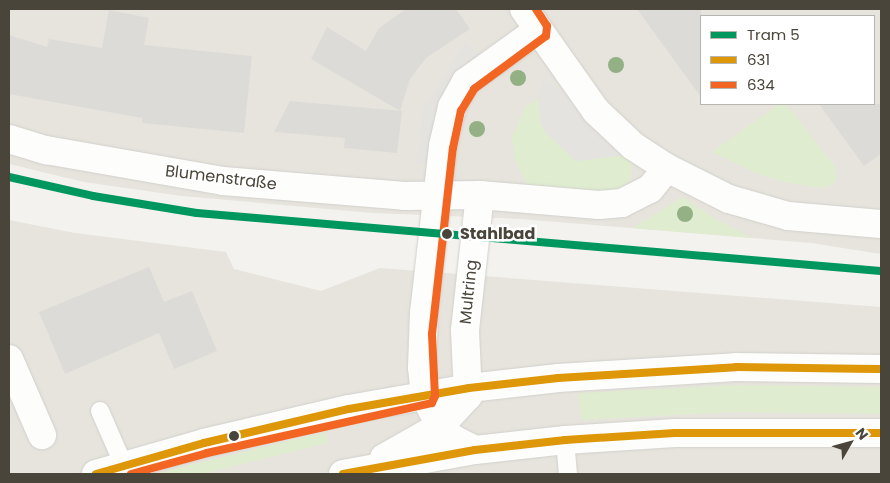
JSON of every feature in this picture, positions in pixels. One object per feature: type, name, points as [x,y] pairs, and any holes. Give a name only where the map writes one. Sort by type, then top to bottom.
[{"type":"street","points":[[475,450],[453,439],[440,426],[425,396],[422,334],[443,146],[452,107],[466,82],[531,19],[596,111],[633,146],[667,168],[729,199],[788,216],[881,224]]},
{"type":"street","name":"Blumenstraße","points":[[9,139],[46,150],[223,181],[404,196],[480,195],[599,205],[622,203],[650,189],[667,168]]},
{"type":"street","name":"Multring","points":[[469,388],[465,330],[480,195]]},
{"type":"street","points":[[9,359],[42,435]]},
{"type":"street","points":[[96,474],[223,438],[348,409],[469,388],[558,378],[736,366],[881,369]]},
{"type":"street","points":[[351,473],[440,426],[463,405],[469,388]]},
{"type":"street","points":[[351,473],[475,450],[565,440],[675,433],[881,433]]},
{"type":"lane","points":[[100,411],[124,466]]},
{"type":"lane","points":[[565,440],[568,474]]},
{"type":"shaded area","points":[[9,9],[881,9],[881,254],[811,243],[521,219],[372,213],[182,196],[84,182],[9,164]]},
{"type":"shaded area","points":[[465,43],[480,54],[462,74],[429,162],[415,165],[424,108]]},
{"type":"shaded area","points":[[543,79],[562,91],[625,155],[576,161],[545,132],[540,122],[539,98]]},
{"type":"shaded area","points":[[9,220],[75,233],[226,252],[234,269],[321,291],[380,268],[881,307],[881,474],[9,474]]},
{"type":"green space","points":[[539,98],[540,122],[545,132],[576,161],[625,155],[632,164],[629,186],[614,195],[528,187],[515,160],[512,137],[526,106]]},
{"type":"green space","points":[[778,105],[787,105],[836,168],[837,177],[833,185],[823,188],[793,184],[760,175],[712,152]]},
{"type":"green space","points":[[683,197],[714,218],[753,238],[632,228]]},
{"type":"green space","points":[[740,385],[881,387],[881,414],[734,412],[581,420],[578,393]]},
{"type":"green space","points":[[326,432],[328,443],[202,474],[154,474]]},
{"type":"building","points":[[406,9],[456,9],[470,29],[426,58],[410,79],[400,111],[311,59],[327,27],[366,51],[379,28]]},
{"type":"building","points":[[637,9],[701,9],[700,96]]},
{"type":"building","points":[[109,10],[149,18],[144,45],[252,56],[244,133],[142,123],[142,118],[9,94],[9,35],[47,47],[49,39],[102,48]]},
{"type":"building","points":[[290,101],[402,111],[397,153],[344,148],[345,138],[274,132]]},
{"type":"building","points":[[881,104],[881,154],[864,166],[820,105]]},
{"type":"building","points":[[149,267],[164,302],[192,291],[217,351],[174,369],[159,333],[65,374],[39,312]]},
{"type":"tram line","name":"5","points":[[9,177],[93,196],[197,213],[881,271]]},
{"type":"transit line","name":"634","points":[[131,474],[207,453],[432,403],[435,396],[432,334],[453,148],[461,111],[474,89],[546,36],[547,26],[536,9]]},
{"type":"transit line","name":"631","points":[[96,474],[204,443],[349,409],[469,388],[558,378],[736,367],[881,369]]},
{"type":"transit line","name":"631","points":[[343,474],[475,450],[565,440],[675,433],[881,433]]},
{"type":"place","name":"Stahlbad","points":[[447,234]]}]
